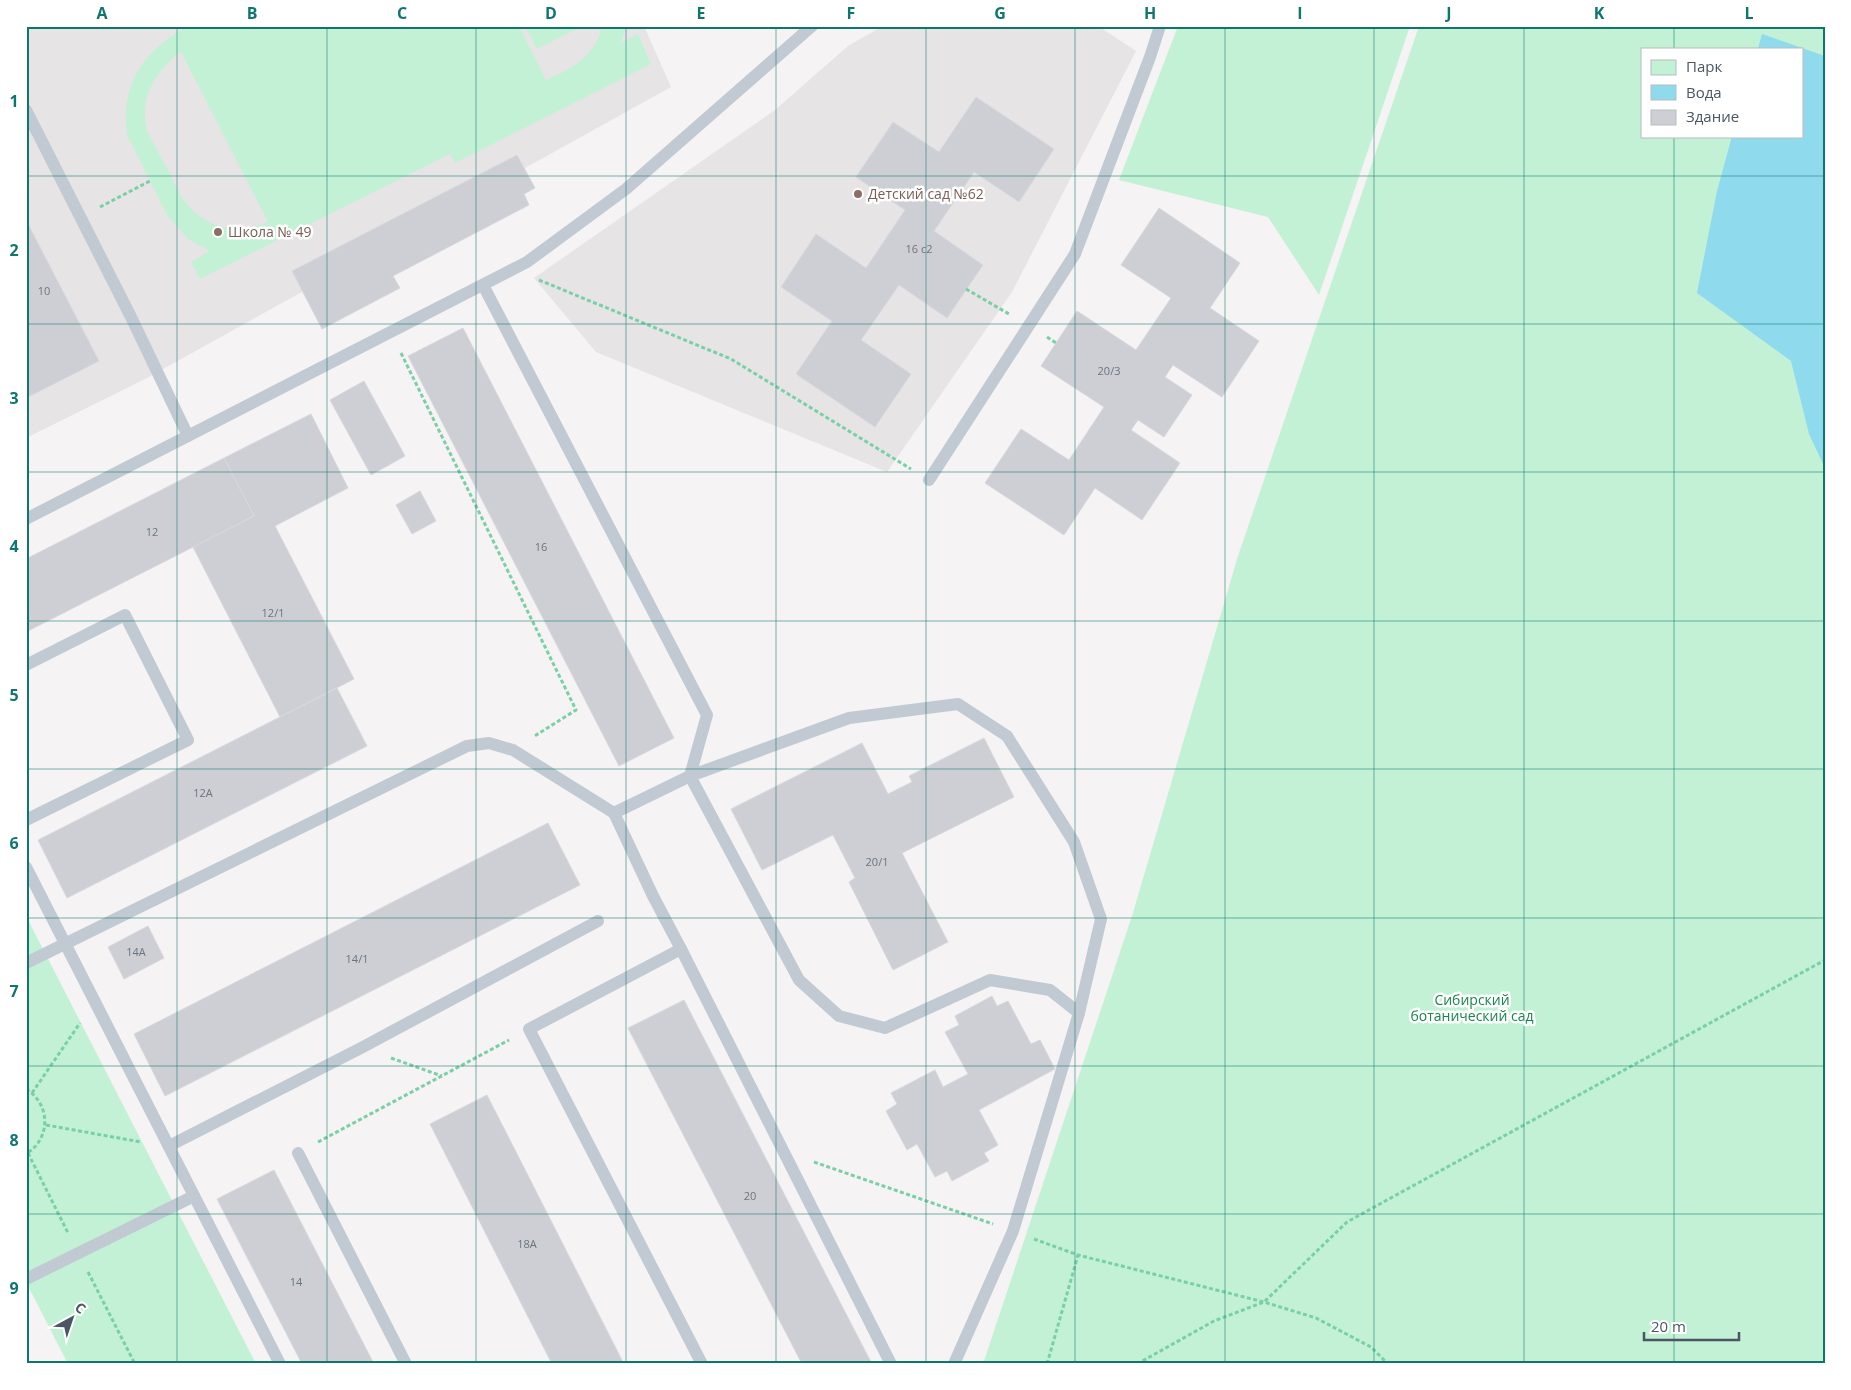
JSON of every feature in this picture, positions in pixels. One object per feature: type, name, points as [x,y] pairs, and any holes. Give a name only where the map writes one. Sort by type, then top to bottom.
[{"type":"lane","points":[[26,519],[527,262],[626,189],[812,26]]},
{"type":"lane","points":[[929,480],[1075,254],[1160,26]]},
{"type":"lane","points":[[26,110],[131,317],[188,436]]},
{"type":"lane","points":[[483,285],[707,715],[690,776],[799,980],[839,1016],[885,1028],[990,980],[1050,990],[1079,1014]]},
{"type":"lane","points":[[26,665],[125,615],[188,740],[26,820]]},
{"type":"lane","points":[[614,813],[690,776],[850,718],[958,704],[1007,736],[1074,842],[1101,919],[1079,1014],[1012,1231],[954,1364]]},
{"type":"lane","points":[[26,962],[468,746],[488,744],[513,750],[614,813],[653,896],[891,1364]]},
{"type":"lane","points":[[26,867],[280,1364]]},
{"type":"lane","points":[[169,1146],[361,1048],[598,921]]},
{"type":"lane","points":[[681,949],[530,1029],[702,1364]]},
{"type":"lane","points":[[298,1153],[406,1364]]},
{"type":"lane","points":[[26,1279],[194,1196]]},
{"type":"path","points":[[80,217],[150,182]]},
{"type":"path","points":[[527,262],[534,278],[731,359],[929,480]]},
{"type":"path","points":[[390,332],[576,710],[513,750]]},
{"type":"path","points":[[1136,1364],[1214,1321],[1264,1302],[1347,1222],[1825,960]]},
{"type":"path","points":[[32,1093],[94,1001]]},
{"type":"path","points":[[298,1153],[530,1029]]},
{"type":"path","points":[[361,1048],[442,1076]]},
{"type":"path","points":[[26,1089],[40,1102],[45,1113],[46,1125],[43,1136],[37,1146],[26,1154]]},
{"type":"path","points":[[46,1125],[169,1146]]},
{"type":"path","points":[[784,1151],[1078,1255],[1264,1302],[1316,1318],[1371,1347],[1388,1364]]},
{"type":"path","points":[[1047,1364],[1078,1255]]},
{"type":"shaded area","name":"Школа № 49","points":[[26,26],[644,26],[671,87],[147,378],[26,438]]},
{"type":"shaded area","name":"Детский сад №62","points":[[883,26],[1098,26],[1136,51],[1012,292],[887,472],[596,352],[534,278],[775,110],[848,46]]},
{"type":"green space","points":[[189,26],[519,26],[546,80],[582,60],[594,46],[602,26],[626,26],[621,43],[638,34],[651,64],[455,163],[450,154],[200,279],[191,262],[210,251],[188,239],[167,215],[127,135],[127,100],[138,70],[159,46]],"holes":[[[181,52],[268,222],[257,226],[234,229],[213,223],[193,211],[183,199],[150,137],[145,118],[147,96],[156,77]]]},
{"type":"green space","points":[[525,26],[582,26],[537,49]]},
{"type":"green space","points":[[1178,26],[1410,26],[1319,295],[1268,217],[1119,180]]},
{"type":"green space","name":"Сибирский ботанический сад","points":[[1419,26],[1825,26],[1825,1364],[983,1364],[1132,916],[1238,556]]},
{"type":"green space","points":[[26,916],[256,1364],[68,1364],[26,1282]]},
{"type":"water","points":[[1762,34],[1802,48],[1758,48]]},
{"type":"water","points":[[1804,49],[1825,56],[1825,468],[1809,434],[1791,361],[1697,293],[1717,191],[1731,138],[1804,138]]},
{"type":"building","points":[[976,97],[1054,149],[1019,202],[974,172],[934,231],[983,265],[947,318],[899,285],[861,340],[911,374],[875,427],[796,374],[832,321],[781,287],[816,234],[866,268],[905,210],[856,177],[893,122],[939,152]]},
{"type":"building","points":[[517,155],[535,188],[524,194],[529,205],[393,276],[400,288],[322,329],[292,271]]},
{"type":"building","points":[[1159,208],[1240,263],[1210,308],[1259,341],[1222,397],[1173,365],[1165,377],[1192,395],[1164,437],[1138,420],[1131,430],[1180,463],[1142,520],[1095,488],[1064,535],[985,483],[1021,429],[1069,460],[1104,407],[1041,366],[1077,311],[1136,350],[1171,298],[1121,265]]},
{"type":"building","points":[[26,220],[99,361],[26,398]]},
{"type":"building","points":[[463,328],[674,738],[619,766],[408,356]]},
{"type":"building","points":[[364,381],[405,456],[371,475],[330,400]]},
{"type":"building","points":[[311,414],[348,488],[275,526],[354,679],[280,717],[193,547],[254,516],[224,458]]},
{"type":"building","points":[[224,458],[254,516],[26,632],[26,559]]},
{"type":"building","points":[[420,491],[436,521],[412,534],[396,505]]},
{"type":"building","points":[[337,688],[367,746],[67,898],[38,840]]},
{"type":"building","points":[[984,738],[1014,797],[902,853],[948,942],[893,970],[849,882],[855,878],[833,835],[762,870],[731,809],[862,743],[888,794],[912,782],[909,776]]},
{"type":"building","points":[[548,823],[580,885],[165,1096],[134,1034]]},
{"type":"building","points":[[148,926],[164,958],[124,979],[108,947]]},
{"type":"building","points":[[992,996],[997,1006],[1008,1001],[1031,1044],[1040,1040],[1055,1069],[979,1110],[998,1145],[984,1153],[989,1161],[952,1181],[947,1171],[935,1177],[917,1144],[907,1150],[886,1111],[897,1104],[891,1093],[935,1070],[943,1087],[968,1074],[945,1032],[959,1025],[955,1016]]},
{"type":"building","points":[[684,1000],[872,1364],[802,1364],[628,1028]]},
{"type":"building","points":[[487,1095],[624,1364],[552,1364],[430,1124]]},
{"type":"building","points":[[274,1170],[374,1364],[302,1364],[217,1199]]},
{"type":"place","name":"Детский сад №62","points":[[858,194]]},
{"type":"place","name":"Школа № 49","points":[[218,232]]}]
